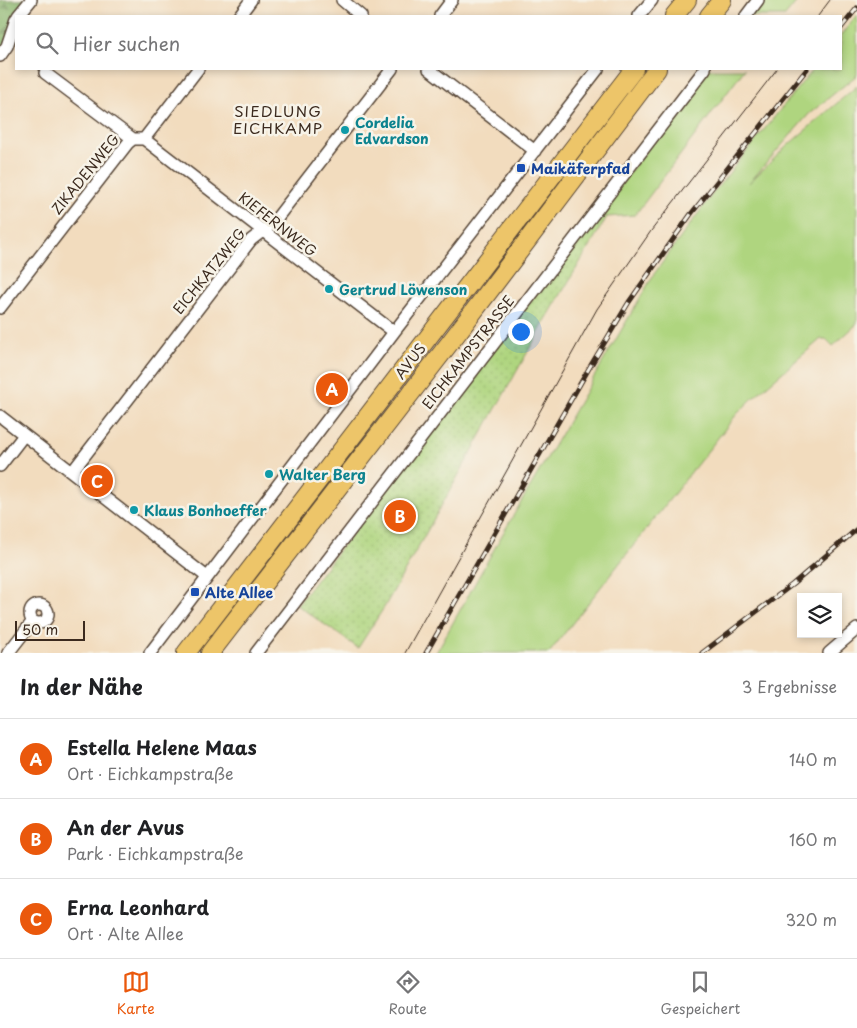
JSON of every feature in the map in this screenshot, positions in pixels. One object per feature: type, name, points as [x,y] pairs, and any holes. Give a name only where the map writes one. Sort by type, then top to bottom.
[{"type":"highway","points":[[675,15],[687,0]]},
{"type":"highway","points":[[698,15],[709,0]]},
{"type":"highway","points":[[710,15],[722,0]]},
{"type":"highway","name":"AVUS","points":[[186,653],[633,70]]},
{"type":"highway","name":"AVUS","points":[[210,653],[452,340],[656,70]]},
{"type":"highway","points":[[452,340],[479,311],[665,70]]},
{"type":"street","points":[[19,15],[31,0]]},
{"type":"street","points":[[240,15],[252,0]]},
{"type":"street","points":[[441,15],[452,0]]},
{"type":"street","points":[[640,15],[652,0]]},
{"type":"street","points":[[747,15],[758,0]]},
{"type":"street","points":[[349,2],[361,15]]},
{"type":"street","points":[[0,56],[7,46],[15,24]]},
{"type":"street","name":"ZIKADENWEG","points":[[0,308],[128,143],[138,139],[197,70]]},
{"type":"street","name":"EICHKATZWEG","points":[[72,472],[251,240],[273,223],[391,70]]},
{"type":"street","points":[[430,70],[535,151]]},
{"type":"street","points":[[150,653],[394,332],[597,70]]},
{"type":"street","name":"EICHKAMPSTRASSE","points":[[256,653],[704,70]]},
{"type":"street","name":"KIEFERNWEG","points":[[45,73],[262,231],[394,332]]},
{"type":"street","points":[[0,416],[207,576]]},
{"type":"street","points":[[0,466],[24,435]]},
{"type":"street","points":[[8,653],[33,621]]},
{"type":"street","points":[[828,653],[857,629]]},
{"type":"green space","points":[[0,0],[31,0],[23,15],[15,15],[15,29],[0,56]]},
{"type":"green space","points":[[762,0],[798,0],[786,15],[751,15]]},
{"type":"green space","points":[[857,15],[857,75],[809,114],[749,183],[787,146],[857,86],[857,324],[833,346],[826,339],[821,339],[736,415],[549,653],[436,653],[502,535],[654,274],[713,193],[812,70],[842,70],[842,34]]},
{"type":"green space","points":[[708,70],[744,70],[635,215],[607,217],[599,212]]},
{"type":"green space","points":[[599,212],[607,217],[545,321],[385,606],[358,648],[297,605]]},
{"type":"tram line","points":[[819,15],[830,0]]},
{"type":"tram line","points":[[405,653],[597,309],[651,231],[776,70]]},
{"type":"railway","points":[[842,27],[857,8]]},
{"type":"railway","points":[[426,653],[629,302],[691,214],[806,70]]},
{"type":"railway","points":[[702,653],[793,584],[857,529]]},
{"type":"place","name":"Cordelia Edvardson","points":[[345,130]]},
{"type":"place","name":"Maikäferpfad","points":[[521,168]]},
{"type":"place","name":"Gertrud Löwenson","points":[[329,289]]},
{"type":"place","name":"Estella Helene Maas","points":[[332,389]]},
{"type":"place","name":"Walter Berg","points":[[269,474]]},
{"type":"place","name":"Erna Leonhard","points":[[97,481]]},
{"type":"place","name":"Klaus Bonhoeffer","points":[[134,510]]},
{"type":"place","name":"An der Avus","points":[[400,516]]},
{"type":"place","name":"Alte Allee","points":[[195,592]]},
{"type":"district","name":"SIEDLUNG EICHKAMP","points":[[278,118]]}]
